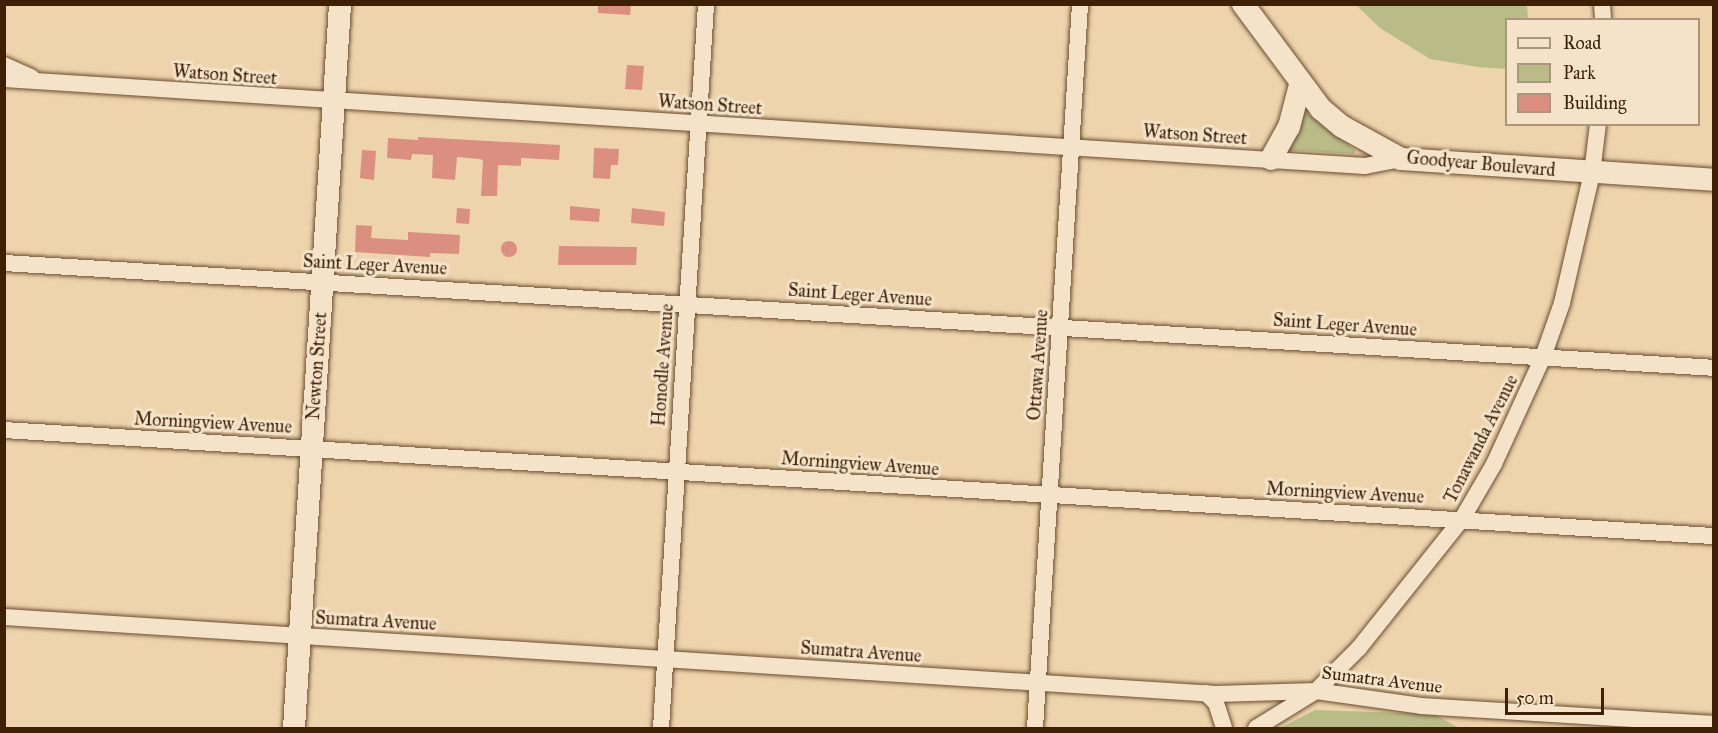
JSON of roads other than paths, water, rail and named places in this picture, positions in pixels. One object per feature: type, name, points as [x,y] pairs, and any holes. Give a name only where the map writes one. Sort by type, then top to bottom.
[{"type":"street","name":"Newton Street","points":[[294,729],[340,4]]},
{"type":"street","name":"Honodle Avenue","points":[[661,729],[706,4]]},
{"type":"street","name":"Ottawa Avenue","points":[[1035,729],[1080,4]]},
{"type":"street","name":"Goodyear Boulevard","points":[[1243,4],[1263,26],[1300,85],[1341,126],[1401,159],[1713,180]]},
{"type":"street","points":[[4,65],[40,82]]},
{"type":"street","name":"Watson Street","points":[[10,80],[1365,166],[1401,159]]},
{"type":"street","points":[[1271,159],[1289,127],[1300,85]]},
{"type":"street","name":"Tonawanda Avenue","points":[[1256,729],[1317,691],[1410,588],[1462,519],[1494,464],[1544,357],[1571,270],[1592,173],[1598,126]]},
{"type":"street","name":"Saint Leger Avenue","points":[[4,263],[1713,368]]},
{"type":"street","name":"Morningview Avenue","points":[[4,430],[1713,536]]},
{"type":"street","name":"Sumatra Avenue","points":[[4,617],[1206,693],[1317,691],[1421,706],[1713,724]]},
{"type":"street","points":[[1206,693],[1216,703],[1224,729]]}]
